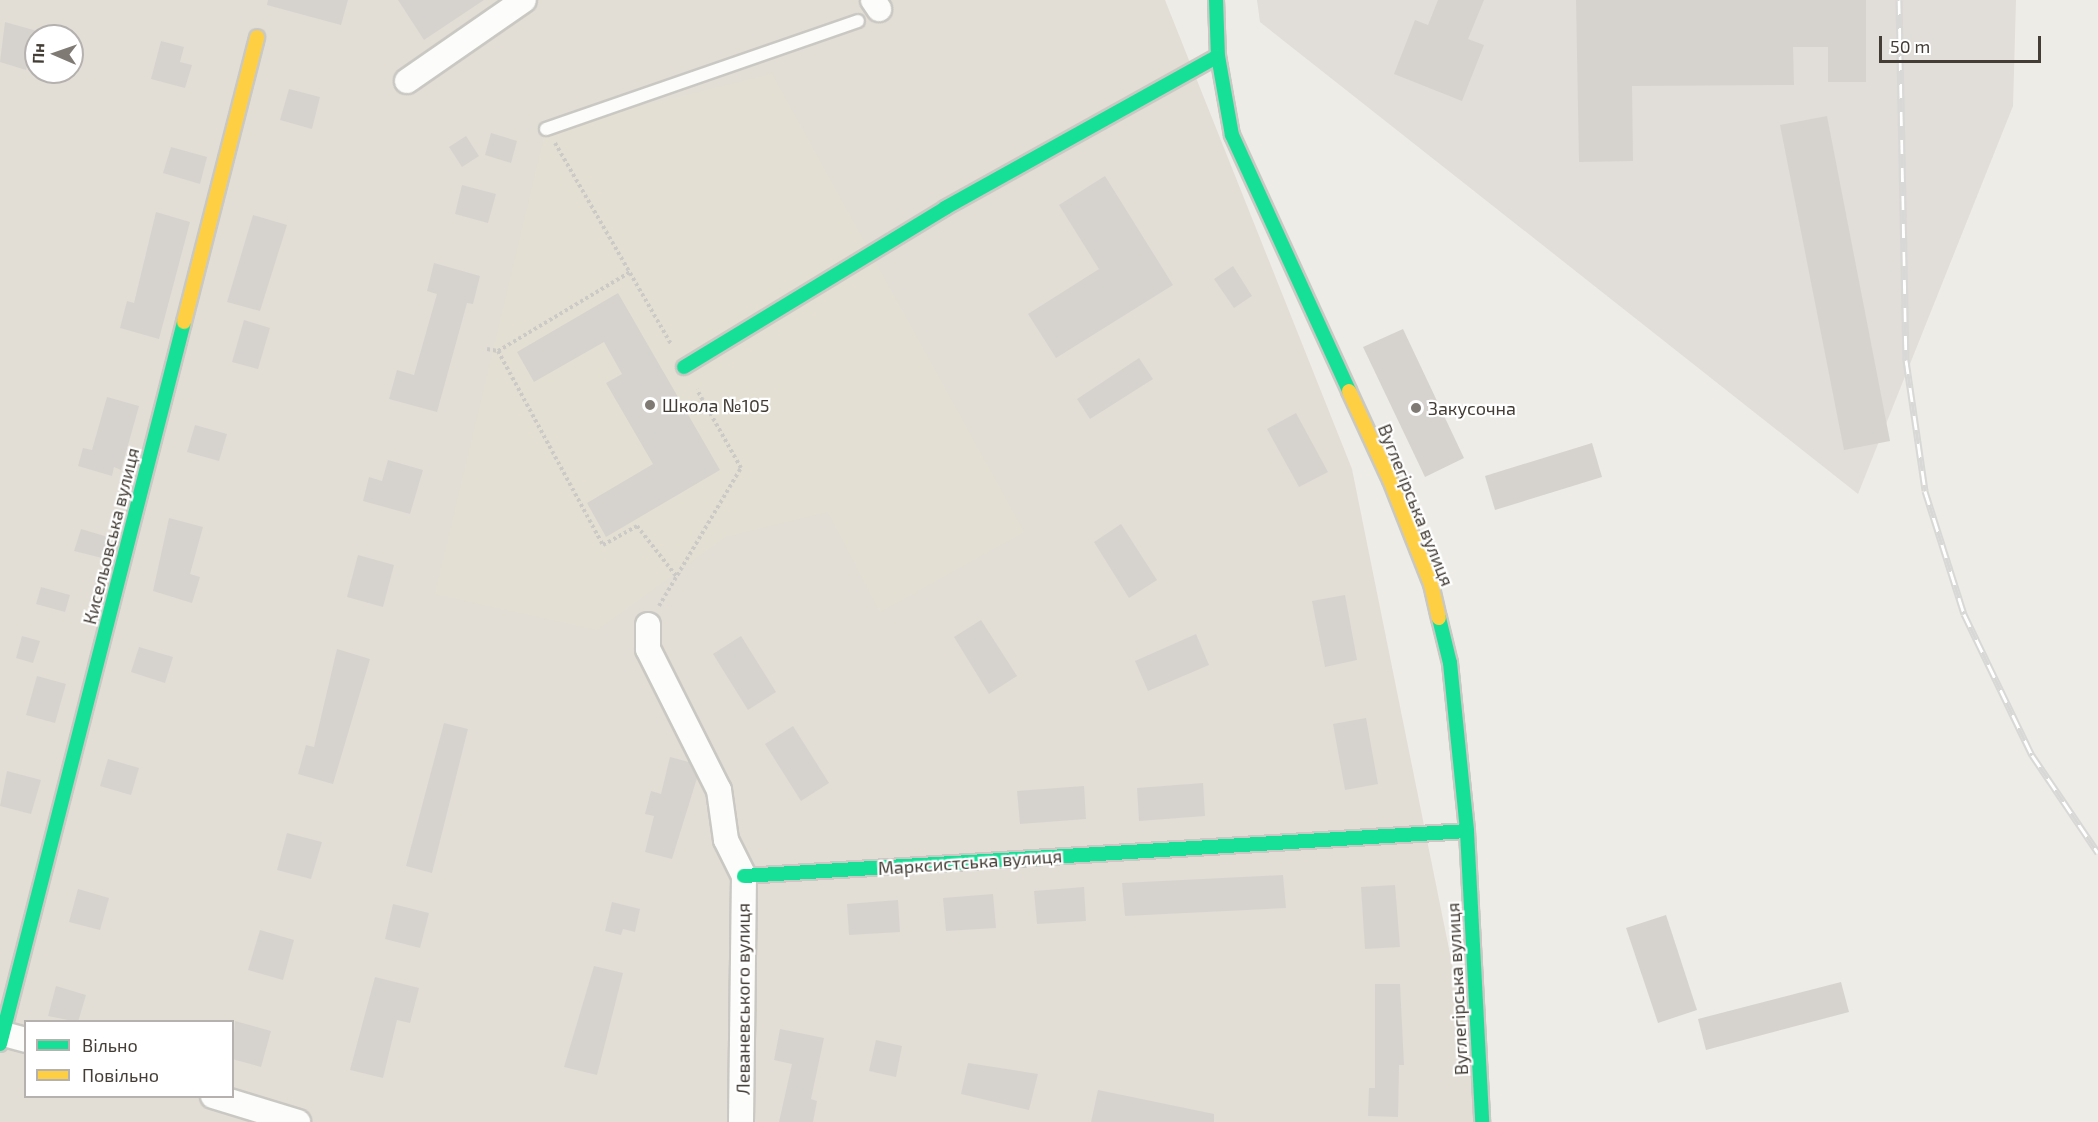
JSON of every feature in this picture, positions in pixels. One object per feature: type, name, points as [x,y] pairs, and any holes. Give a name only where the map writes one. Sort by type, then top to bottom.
[{"type":"street","points":[[407,81],[524,0]]},
{"type":"street","name":"Вуглегірська вулиця","points":[[1216,0],[1218,56],[1232,135],[1390,480],[1431,584],[1450,663],[1467,831],[1482,1122]]},
{"type":"street","name":"Кисельовська вулиця","points":[[7,1038],[257,37]]},
{"type":"street","points":[[684,367],[945,207],[1218,56]]},
{"type":"street","points":[[648,625],[648,649],[719,790],[726,840],[744,876]]},
{"type":"street","name":"Марксистська вулиця","points":[[744,876],[1467,831]]},
{"type":"street","name":"Леваневського вулиця","points":[[741,1122],[744,876]]},
{"type":"street","points":[[220,1098],[298,1122]]},
{"type":"lane","points":[[546,129],[858,21]]},
{"type":"path","points":[[487,349],[498,351],[630,272]]},
{"type":"path","points":[[498,351],[603,545],[637,525],[677,577]]},
{"type":"shaded area","points":[[0,0],[1165,0],[1352,469],[1484,1122],[0,1122]]},
{"type":"shaded area","points":[[1257,0],[2016,0],[2013,106],[1858,494],[1260,22]]},
{"type":"shaded area","points":[[772,74],[1024,532],[880,612],[828,512],[725,537],[597,630],[435,594],[546,129]]},
{"type":"building","points":[[268,0],[348,0],[341,25],[267,5]]},
{"type":"building","points":[[398,0],[484,0],[424,40]]},
{"type":"building","points":[[1438,0],[1484,0],[1468,39],[1484,45],[1462,101],[1394,74],[1415,20],[1428,25]]},
{"type":"building","points":[[1576,0],[1866,0],[1866,82],[1828,82],[1828,47],[1793,47],[1794,85],[1632,86],[1633,161],[1579,162]]},
{"type":"building","points":[[5,22],[24,27],[24,69],[0,62]]},
{"type":"building","points":[[161,41],[184,47],[180,62],[192,65],[185,88],[151,79]]},
{"type":"building","points":[[289,89],[320,97],[312,129],[280,120]]},
{"type":"building","points":[[1827,116],[1890,441],[1844,450],[1780,125]]},
{"type":"building","points":[[491,133],[517,141],[511,163],[485,155]]},
{"type":"building","points":[[466,136],[479,156],[462,167],[449,147]]},
{"type":"building","points":[[171,147],[207,157],[200,184],[163,173]]},
{"type":"building","points":[[1105,176],[1173,285],[1056,358],[1028,314],[1099,269],[1059,205]]},
{"type":"building","points":[[462,185],[496,194],[488,223],[455,214]]},
{"type":"building","points":[[156,212],[190,222],[159,339],[120,328],[127,301],[134,303]]},
{"type":"building","points":[[253,215],[287,225],[260,311],[227,302]]},
{"type":"building","points":[[434,263],[480,276],[473,304],[467,303],[437,412],[389,399],[397,370],[414,375],[437,294],[427,291]]},
{"type":"building","points":[[1233,266],[1252,296],[1234,308],[1214,279]]},
{"type":"building","name":"Школа №105","points":[[618,293],[720,470],[606,537],[587,503],[653,464],[606,383],[622,374],[604,342],[534,382],[517,352]]},
{"type":"building","points":[[244,320],[270,328],[258,369],[232,362]]},
{"type":"building","points":[[1403,329],[1464,458],[1425,477],[1363,347]]},
{"type":"building","points":[[1139,358],[1153,379],[1090,419],[1077,399]]},
{"type":"building","points":[[107,397],[139,406],[121,470],[114,467],[112,476],[78,466],[83,448],[92,450]]},
{"type":"building","points":[[1296,413],[1328,472],[1299,487],[1267,429]]},
{"type":"building","points":[[195,425],[227,434],[219,461],[187,452]]},
{"type":"building","points":[[1592,443],[1602,477],[1495,510],[1485,476]]},
{"type":"building","points":[[388,460],[423,470],[410,514],[363,501],[369,477],[382,481]]},
{"type":"building","points":[[169,518],[203,527],[190,574],[200,577],[192,603],[153,591]]},
{"type":"building","points":[[1121,524],[1157,580],[1129,598],[1094,542]]},
{"type":"building","points":[[81,529],[108,537],[102,558],[74,551]]},
{"type":"building","points":[[358,555],[394,565],[383,607],[347,597]]},
{"type":"building","points":[[41,587],[70,595],[65,612],[36,604]]},
{"type":"building","points":[[1345,595],[1357,660],[1325,667],[1312,601]]},
{"type":"building","points":[[981,620],[1017,676],[989,694],[954,637]]},
{"type":"building","points":[[1196,634],[1209,665],[1148,691],[1135,661]]},
{"type":"building","points":[[22,636],[40,641],[33,663],[16,658]]},
{"type":"building","points":[[741,636],[776,692],[748,710],[713,654]]},
{"type":"building","points":[[139,647],[173,657],[165,683],[131,672]]},
{"type":"building","points":[[337,649],[370,659],[333,784],[298,774],[306,745],[314,747]]},
{"type":"building","points":[[37,676],[66,684],[55,723],[26,715]]},
{"type":"building","points":[[1366,718],[1378,784],[1345,790],[1333,724]]},
{"type":"building","points":[[444,723],[468,729],[432,873],[406,866]]},
{"type":"building","points":[[793,726],[829,783],[801,801],[765,744]]},
{"type":"building","points":[[670,757],[689,762],[697,778],[672,859],[645,852],[654,816],[645,814],[651,791],[661,794]]},
{"type":"building","points":[[108,759],[139,768],[131,795],[100,786]]},
{"type":"building","points":[[7,771],[41,780],[31,814],[0,806]]},
{"type":"building","points":[[1203,783],[1205,816],[1139,821],[1137,788]]},
{"type":"building","points":[[1084,786],[1086,819],[1020,824],[1017,791]]},
{"type":"building","points":[[287,833],[322,842],[311,879],[277,870]]},
{"type":"building","points":[[1283,875],[1286,908],[1125,916],[1122,883]]},
{"type":"building","points":[[1395,885],[1400,947],[1365,949],[1361,887]]},
{"type":"building","points":[[1084,887],[1086,921],[1037,924],[1034,891]]},
{"type":"building","points":[[78,889],[109,898],[100,930],[69,922]]},
{"type":"building","points":[[993,894],[996,928],[946,931],[943,898]]},
{"type":"building","points":[[898,900],[900,932],[849,935],[847,904]]},
{"type":"building","points":[[612,902],[640,909],[635,932],[623,929],[621,935],[605,931]]},
{"type":"building","points":[[393,904],[429,913],[420,948],[385,939]]},
{"type":"building","points":[[1666,915],[1697,1010],[1658,1023],[1626,928]]},
{"type":"building","points":[[260,930],[294,940],[283,980],[248,970]]},
{"type":"building","points":[[594,966],[623,973],[597,1075],[564,1067]]},
{"type":"building","points":[[375,977],[419,988],[410,1023],[397,1020],[383,1078],[350,1070]]},
{"type":"building","points":[[1841,982],[1849,1012],[1706,1050],[1698,1019]]},
{"type":"building","points":[[1375,984],[1400,984],[1404,1065],[1399,1065],[1398,1117],[1368,1116],[1369,1088],[1375,1088]]},
{"type":"building","points":[[56,986],[86,995],[79,1020],[48,1016]]},
{"type":"building","points":[[235,1021],[271,1031],[261,1067],[234,1060]]},
{"type":"building","points":[[780,1029],[824,1038],[811,1099],[817,1101],[813,1122],[779,1122],[792,1064],[774,1060]]},
{"type":"building","points":[[876,1040],[902,1046],[896,1077],[869,1071]]},
{"type":"building","points":[[968,1063],[1038,1074],[1029,1110],[961,1094]]},
{"type":"building","points":[[1098,1090],[1214,1114],[1214,1122],[1091,1122]]},
{"type":"railway","points":[[1899,0],[1906,360],[1925,491],[1964,614],[2032,755],[2098,853]]},
{"type":"traffic: fast","points":[[1216,0],[1218,56],[1232,135],[1349,391]]},
{"type":"traffic: fast","points":[[684,367],[945,208],[1218,56]]},
{"type":"traffic: fast","points":[[0,1044],[184,322]]},
{"type":"traffic: fast","points":[[1439,618],[1450,663],[1467,831],[1482,1122]]},
{"type":"traffic: fast","points":[[744,876],[1467,831]]},
{"type":"traffic: slow","points":[[184,322],[257,37]]},
{"type":"traffic: slow","points":[[1349,391],[1390,480],[1431,584],[1439,618]]},
{"type":"place","name":"Школа №105","points":[[650,405]]},
{"type":"place","name":"Закусочна","points":[[1416,408]]}]
